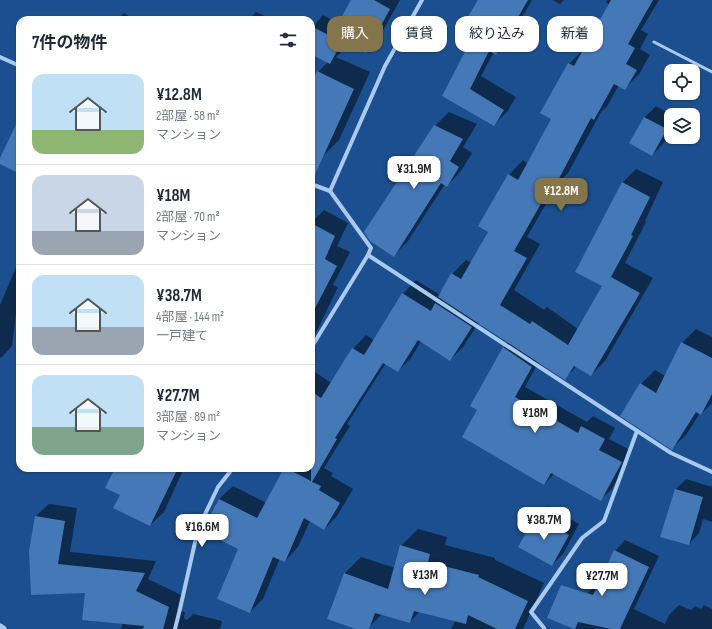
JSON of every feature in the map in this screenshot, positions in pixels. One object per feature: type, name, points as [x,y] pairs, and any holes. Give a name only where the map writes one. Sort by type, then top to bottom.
[{"type":"street","points":[[330,191],[384,66],[422,0]]},
{"type":"street","points":[[0,57],[16,64]]},
{"type":"street","points":[[315,185],[330,191],[371,248],[315,341]]},
{"type":"street","points":[[368,255],[636,431],[671,453],[712,472]]},
{"type":"street","points":[[545,629],[531,612],[582,538],[604,521],[636,431]]},
{"type":"street","points":[[175,629],[198,529],[218,487],[230,472]]},
{"type":"lane","points":[[654,42],[712,72]]},
{"type":"building","points":[[351,0],[374,0],[390,9],[383,22],[383,16],[342,16]]},
{"type":"building","points":[[478,0],[528,0],[519,16],[468,16]]},
{"type":"building","points":[[611,0],[653,0],[628,44],[635,48],[626,64],[637,70],[625,90],[614,84],[594,120],[591,118],[554,188],[551,186],[514,251],[527,258],[500,305],[530,324],[532,321],[568,345],[602,286],[575,272],[622,182],[650,197],[631,235],[633,236],[611,277],[640,293],[591,376],[574,366],[565,380],[438,297],[451,273],[461,279],[488,232],[478,226],[508,174],[518,180],[551,119],[540,113],[568,63],[574,66],[582,52],[603,52],[602,16]]},
{"type":"building","points":[[315,28],[327,34],[327,52],[337,52],[330,64],[315,56]]},
{"type":"building","points":[[465,52],[488,52],[470,89],[504,110],[494,126],[442,96]]},
{"type":"building","points":[[491,52],[498,52],[496,55]]},
{"type":"building","points":[[317,71],[354,89],[315,174],[315,75]]},
{"type":"building","points":[[644,117],[664,127],[664,134],[652,156],[629,143]]},
{"type":"building","points":[[16,124],[16,172],[0,164],[0,158]]},
{"type":"building","points":[[434,125],[463,139],[450,161],[459,167],[447,187],[441,183],[394,257],[370,241],[364,232]]},
{"type":"building","points":[[315,225],[335,236],[325,259],[337,266],[315,308]]},
{"type":"building","points":[[402,293],[431,311],[435,303],[472,327],[450,361],[418,340],[398,372],[383,363],[335,438],[337,439],[312,482],[321,486],[319,490],[340,503],[324,530],[304,518],[285,562],[273,557],[250,613],[217,599],[238,549],[202,531],[219,499],[257,518],[282,472],[294,472],[311,481],[311,472],[315,472],[315,394],[321,398],[352,348],[364,355]]},
{"type":"building","points":[[681,342],[712,358],[712,394],[701,415],[696,412],[672,450],[620,416],[640,383],[656,393]]},
{"type":"building","points":[[503,347],[532,367],[515,397],[578,433],[581,426],[605,439],[599,450],[622,462],[601,501],[551,473],[544,485],[462,437],[477,410],[470,406]]},
{"type":"building","points":[[113,472],[176,472],[150,526],[113,508],[120,495],[105,488]]},
{"type":"building","points":[[675,489],[703,497],[689,545],[660,537]]},
{"type":"building","points":[[35,516],[65,521],[58,564],[145,573],[136,591],[169,607],[163,629],[143,629],[144,626],[82,620],[85,593],[31,595],[29,551]]},
{"type":"building","points":[[535,517],[569,535],[552,566],[518,547]]},
{"type":"building","points":[[400,545],[430,554],[428,562],[479,575],[478,577],[528,601],[515,629],[497,629],[468,615],[466,624],[414,611],[410,623],[375,613],[369,629],[356,629],[327,619],[344,573],[388,589]]},
{"type":"building","points":[[614,550],[649,567],[620,629],[611,629],[578,622],[574,629],[547,618],[561,585],[593,595]]}]
